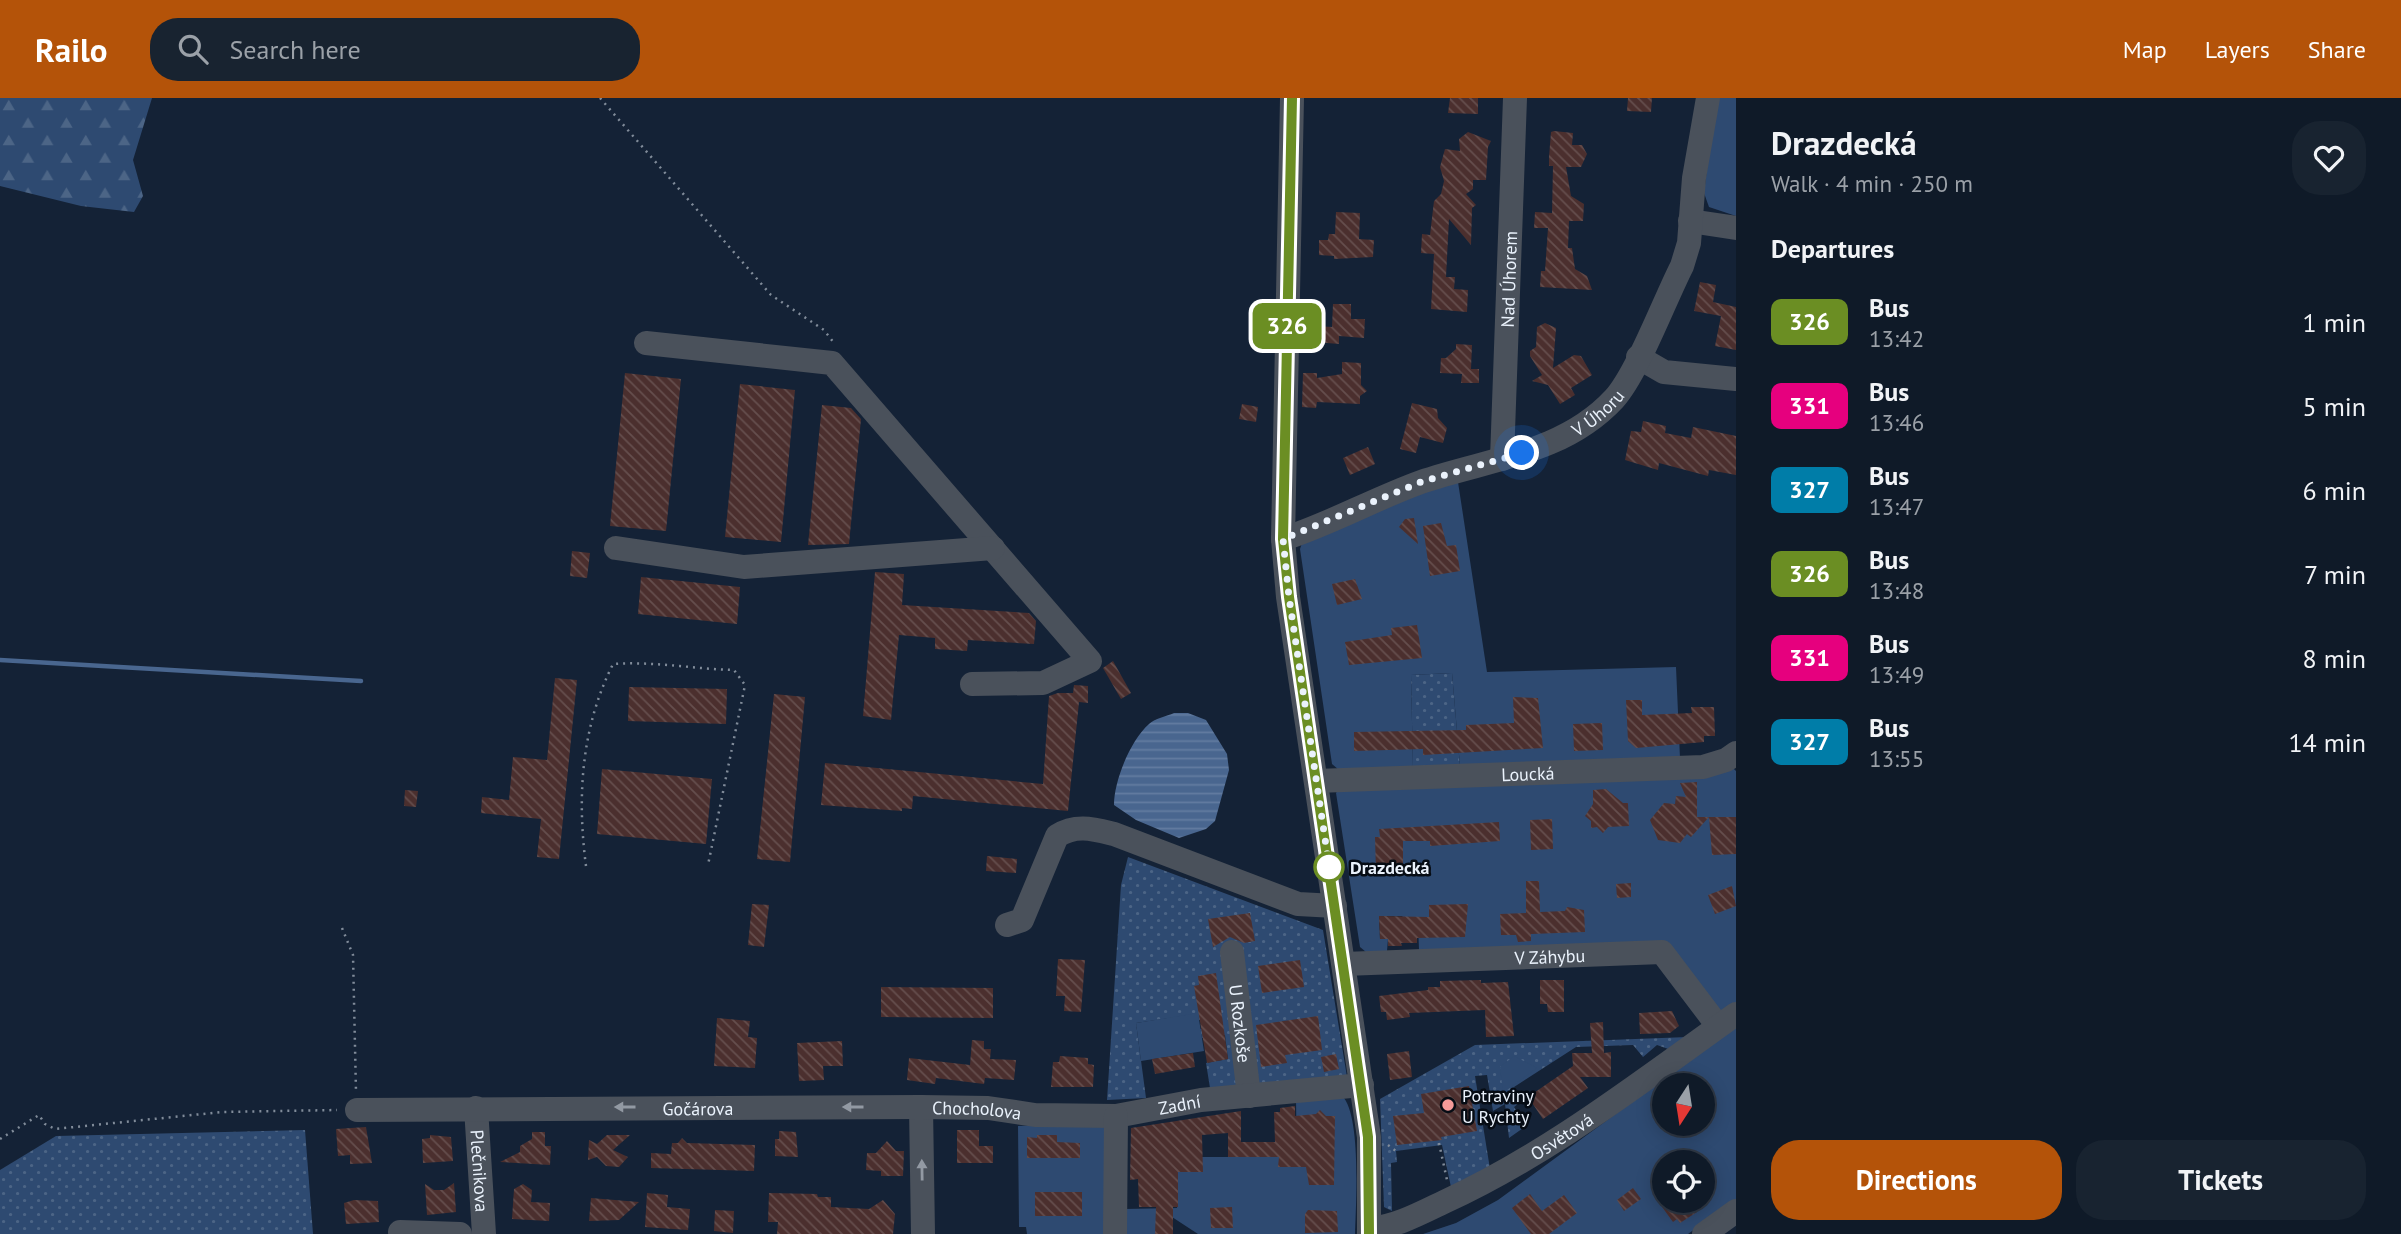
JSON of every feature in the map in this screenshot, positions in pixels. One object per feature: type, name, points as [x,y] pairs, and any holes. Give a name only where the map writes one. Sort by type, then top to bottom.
[{"type":"street","points":[[1292,98],[1283,539],[1362,1085],[1368,1137],[1369,1231]]},
{"type":"street","name":"Nad Úhorem","points":[[1502,459],[1515,98]]},
{"type":"street","name":"V Úhoru","points":[[1283,539],[1421,482],[1502,459],[1570,435],[1596,417],[1617,396],[1682,265],[1689,243],[1708,98]]},
{"type":"street","points":[[1690,221],[1736,228]]},
{"type":"street","points":[[646,343],[832,363],[1090,661],[1043,683],[972,684]]},
{"type":"street","points":[[1637,357],[1664,372],[1736,379]]},
{"type":"street","points":[[616,548],[744,567],[993,548]]},
{"type":"street","name":"Loucká","points":[[1316,781],[1703,767],[1726,760],[1736,753]]},
{"type":"street","points":[[1007,925],[1022,920],[1057,836],[1069,829],[1089,828],[1114,834],[1298,904],[1335,906]]},
{"type":"street","name":"U Rozkoše","points":[[1232,952],[1249,1096]]},
{"type":"street","name":"V Záhybu","points":[[1344,964],[1662,952],[1727,1020]]},
{"type":"street","name":"Osvětová","points":[[1369,1231],[1398,1224],[1501,1174],[1555,1141],[1727,1020]]},
{"type":"street","name":"Zadní","points":[[1116,1116],[1201,1100],[1362,1085]]},
{"type":"street","name":"Gočárova","points":[[357,1110],[921,1107]]},
{"type":"street","name":"Chocholova","points":[[923,1234],[921,1107],[988,1108],[1035,1115],[1116,1116]]},
{"type":"street","name":"Plečnikova","points":[[476,1108],[484,1234]]},
{"type":"street","points":[[1115,1234],[1116,1116]]},
{"type":"street","points":[[1704,1234],[1736,1210]]},
{"type":"street","name":"Plečnikova","points":[[400,1232],[460,1234]]},
{"type":"path","points":[[600,98],[771,295],[824,331],[841,351]]},
{"type":"path","points":[[586,866],[581,817],[590,721],[599,692],[613,664],[637,662],[667,667],[734,670],[745,685],[708,865]]},
{"type":"path","points":[[0,1139],[39,1115],[45,1124],[55,1129],[222,1112],[357,1110],[352,955],[342,928]]},
{"type":"path","points":[[1439,1143],[1450,1190]]},
{"type":"green space","points":[[0,98],[152,98],[133,160],[143,196],[134,212],[81,206],[0,186]]},
{"type":"green space","points":[[1716,98],[1736,98],[1736,216],[1709,207],[1704,193]]},
{"type":"green space","points":[[1458,482],[1487,672],[1676,667],[1680,758],[1460,766],[1452,673],[1411,675],[1413,768],[1339,770],[1332,764],[1300,549],[1303,540],[1362,512]]},
{"type":"green space","points":[[1452,673],[1460,766],[1413,768],[1411,675]]},
{"type":"green space","points":[[1733,768],[1736,771],[1736,1003],[1720,1014],[1668,942],[1419,950],[1418,924],[1408,924],[1402,916],[1379,916],[1380,939],[1388,939],[1387,951],[1366,952],[1360,947],[1336,793],[1339,789]]},
{"type":"green space","points":[[1128,857],[1323,930],[1347,1077],[1210,1088],[1206,1063],[1228,1059],[1225,1035],[1202,1038],[1200,1029],[1223,1026],[1221,1016],[1199,1020],[1197,1014],[1136,1023],[1146,1098],[1107,1100],[1121,885]]},
{"type":"green space","points":[[1198,1013],[1204,1051],[1141,1061],[1136,1023]]},
{"type":"green space","points":[[1736,1026],[1736,1199],[1688,1234],[1423,1234],[1456,1223],[1498,1200],[1652,1087],[1652,1136],[1715,1136],[1715,1073],[1672,1073]]},
{"type":"green space","points":[[1688,1037],[1671,1050],[1657,1045],[1643,1057],[1633,1045],[1576,1047],[1514,1087],[1523,1100],[1514,1107],[1526,1126],[1509,1138],[1505,1104],[1493,1111],[1487,1075],[1475,1076],[1490,1169],[1451,1187],[1442,1145],[1396,1151],[1397,1162],[1391,1163],[1392,1211],[1384,1207],[1380,1099],[1475,1045]]},
{"type":"green space","points":[[1514,1056],[1537,1068],[1503,1093],[1500,1067]]},
{"type":"green space","points":[[1344,1098],[1353,1125],[1355,1143],[1355,1234],[1198,1234],[1172,1217],[1155,1234],[1124,1234],[1124,1209],[1177,1208],[1178,1195],[1171,1172],[1202,1172],[1202,1157],[1279,1157],[1279,1167],[1297,1167],[1296,1100]]},
{"type":"green space","points":[[1106,1122],[1106,1234],[1027,1234],[1026,1227],[1019,1227],[1018,1126]]},
{"type":"green space","points":[[305,1130],[313,1234],[0,1234],[0,1170],[56,1136]]},
{"type":"shaded area","points":[[1174,713],[1188,713],[1206,720],[1227,754],[1229,770],[1215,821],[1206,829],[1179,838],[1136,820],[1114,805],[1120,773],[1136,740],[1151,722]]},
{"type":"building","points":[[1450,98],[1478,98],[1478,114],[1448,113]]},
{"type":"building","points":[[1628,98],[1652,98],[1651,112],[1627,111]]},
{"type":"building","points":[[1468,132],[1491,141],[1488,147],[1486,180],[1473,180],[1473,189],[1466,194],[1476,205],[1472,208],[1471,245],[1449,219],[1446,277],[1455,277],[1454,289],[1468,290],[1467,312],[1431,309],[1434,254],[1421,253],[1422,234],[1430,235],[1434,201],[1441,194],[1444,181],[1440,167],[1445,149],[1460,151],[1459,139]]},
{"type":"building","points":[[1551,132],[1573,133],[1572,145],[1582,145],[1587,154],[1581,167],[1566,167],[1571,196],[1584,204],[1583,221],[1569,221],[1568,248],[1572,248],[1575,269],[1587,276],[1592,290],[1540,287],[1541,271],[1545,271],[1548,228],[1534,228],[1535,212],[1552,213],[1553,166],[1549,166],[1549,157]]},
{"type":"building","points":[[1336,212],[1360,213],[1359,239],[1374,240],[1373,257],[1334,259],[1334,256],[1319,255],[1319,240],[1328,240],[1329,234],[1335,234]]},
{"type":"building","points":[[1700,282],[1716,285],[1713,302],[1736,307],[1736,350],[1715,346],[1721,316],[1694,311]]},
{"type":"building","points":[[1333,304],[1351,304],[1351,319],[1365,319],[1364,338],[1339,336],[1339,344],[1315,342],[1316,326],[1332,327]]},
{"type":"building","points":[[1545,323],[1556,328],[1553,368],[1574,355],[1581,356],[1592,375],[1571,388],[1575,395],[1560,404],[1548,385],[1532,381],[1542,375],[1530,356],[1530,351],[1536,347],[1537,327]]},
{"type":"building","points":[[1456,344],[1472,345],[1471,369],[1479,369],[1479,383],[1461,383],[1462,374],[1440,373],[1441,358],[1446,358],[1456,349]]},
{"type":"building","points":[[1342,362],[1361,363],[1361,385],[1367,391],[1360,396],[1360,404],[1317,402],[1316,408],[1302,407],[1303,373],[1317,373],[1317,378],[1342,374]]},
{"type":"building","points":[[625,373],[681,379],[666,531],[610,526]]},
{"type":"building","points":[[740,384],[795,390],[781,542],[725,537]]},
{"type":"building","points":[[1412,403],[1437,409],[1438,418],[1447,428],[1443,443],[1420,437],[1416,453],[1400,449]]},
{"type":"building","points":[[1242,404],[1258,407],[1256,422],[1239,419]]},
{"type":"building","points":[[822,405],[851,408],[861,419],[849,544],[808,545]]},
{"type":"building","points":[[1643,421],[1666,426],[1665,433],[1691,438],[1693,427],[1736,436],[1736,475],[1709,470],[1708,476],[1659,463],[1658,470],[1625,460],[1631,431],[1641,432]]},
{"type":"building","points":[[1368,447],[1375,464],[1350,475],[1343,458]]},
{"type":"building","points":[[1414,518],[1418,544],[1399,527],[1405,519]]},
{"type":"building","points":[[1441,523],[1447,546],[1456,545],[1460,571],[1430,576],[1423,526]]},
{"type":"building","points":[[572,551],[590,553],[587,578],[570,576]]},
{"type":"building","points":[[875,572],[904,574],[902,605],[1029,613],[1036,621],[1034,644],[968,640],[967,651],[935,649],[935,638],[899,635],[891,720],[863,716]]},
{"type":"building","points":[[641,577],[740,587],[737,624],[638,614]]},
{"type":"building","points":[[1355,579],[1362,599],[1337,605],[1332,584]]},
{"type":"building","points":[[1417,625],[1422,658],[1349,665],[1345,642],[1392,635],[1391,628]]},
{"type":"building","points":[[1113,661],[1131,693],[1121,699],[1103,668]]},
{"type":"building","points":[[555,678],[577,680],[559,859],[537,857],[541,819],[481,813],[482,797],[509,800],[513,757],[547,760]]},
{"type":"building","points":[[1074,685],[1088,686],[1088,703],[1079,702],[1068,811],[913,796],[912,809],[902,808],[902,811],[821,805],[825,763],[1043,784],[1049,696],[1073,693]]},
{"type":"building","points":[[629,687],[727,689],[726,724],[628,721]]},
{"type":"building","points":[[774,694],[805,697],[790,862],[757,859]]},
{"type":"building","points":[[1513,697],[1538,698],[1543,748],[1423,755],[1423,749],[1354,751],[1354,732],[1466,730],[1466,725],[1514,723]]},
{"type":"building","points":[[1626,700],[1642,700],[1642,715],[1692,713],[1691,707],[1714,707],[1715,736],[1704,736],[1704,742],[1636,748],[1628,741]]},
{"type":"building","points":[[1602,723],[1603,750],[1574,751],[1573,724]]},
{"type":"building","points":[[602,769],[712,779],[706,844],[597,834]]},
{"type":"building","points":[[1697,782],[1697,817],[1709,817],[1691,837],[1687,834],[1680,843],[1658,840],[1650,820],[1664,803],[1675,804],[1676,796],[1686,797],[1680,783]]},
{"type":"building","points":[[1606,789],[1623,803],[1628,803],[1629,826],[1608,827],[1603,833],[1597,827],[1591,828],[1591,821],[1585,816],[1593,804],[1593,790]]},
{"type":"building","points":[[405,790],[418,791],[416,807],[404,806]]},
{"type":"building","points":[[1709,817],[1736,817],[1736,854],[1712,855]]},
{"type":"building","points":[[1552,819],[1553,849],[1531,850],[1530,820]]},
{"type":"building","points":[[1499,822],[1500,841],[1430,846],[1430,841],[1403,841],[1403,872],[1376,873],[1375,837],[1380,837],[1379,829]]},
{"type":"building","points":[[987,856],[1017,859],[1016,873],[986,871]]},
{"type":"building","points":[[1526,881],[1539,881],[1540,912],[1565,911],[1567,907],[1584,910],[1585,932],[1531,934],[1531,941],[1518,942],[1516,935],[1501,935],[1500,914],[1526,913]]},
{"type":"building","points":[[1631,883],[1631,897],[1617,898],[1616,884]]},
{"type":"building","points":[[1732,886],[1736,906],[1715,914],[1708,895]]},
{"type":"building","points":[[752,904],[769,905],[764,947],[748,945]]},
{"type":"building","points":[[1468,904],[1465,937],[1417,938],[1417,943],[1401,943],[1402,946],[1388,946],[1388,939],[1380,939],[1379,916],[1429,917],[1429,905]]},
{"type":"building","points":[[1250,913],[1255,941],[1244,943],[1230,937],[1213,947],[1208,919]]},
{"type":"building","points":[[1058,959],[1085,960],[1081,1012],[1064,1011],[1065,996],[1056,996]]},
{"type":"building","points":[[1300,960],[1304,987],[1262,993],[1258,966]]},
{"type":"building","points":[[1216,973],[1228,1059],[1207,1063],[1194,986],[1199,985],[1198,976]]},
{"type":"building","points":[[1481,980],[1481,983],[1508,982],[1514,1036],[1486,1037],[1485,1010],[1409,1013],[1410,1017],[1387,1020],[1386,1012],[1381,1012],[1379,996],[1428,990],[1428,987],[1440,987],[1440,981]]},
{"type":"building","points":[[1540,980],[1564,980],[1564,1012],[1548,1012],[1547,1004],[1540,1004]]},
{"type":"building","points":[[881,987],[993,988],[993,1018],[881,1017]]},
{"type":"building","points":[[1672,1011],[1679,1026],[1670,1033],[1640,1034],[1639,1013]]},
{"type":"building","points":[[1318,1016],[1322,1050],[1285,1055],[1287,1063],[1261,1067],[1256,1025]]},
{"type":"building","points":[[717,1018],[750,1021],[748,1037],[757,1038],[755,1068],[714,1066]]},
{"type":"building","points":[[1603,1022],[1604,1053],[1611,1052],[1611,1077],[1580,1077],[1588,1088],[1543,1119],[1528,1097],[1573,1066],[1572,1053],[1592,1053],[1590,1023]]},
{"type":"building","points":[[972,1040],[984,1041],[984,1049],[991,1049],[990,1059],[1016,1060],[1014,1080],[985,1078],[984,1084],[936,1078],[935,1084],[907,1080],[909,1058],[970,1065]]},
{"type":"building","points":[[842,1041],[843,1066],[823,1066],[824,1080],[799,1081],[797,1043]]},
{"type":"building","points":[[1409,1051],[1412,1077],[1390,1080],[1387,1054]]},
{"type":"building","points":[[1193,1053],[1195,1067],[1155,1074],[1152,1059]]},
{"type":"building","points":[[1336,1054],[1339,1069],[1324,1072],[1321,1057]]},
{"type":"building","points":[[1060,1056],[1088,1058],[1088,1064],[1094,1065],[1093,1087],[1051,1087],[1053,1062],[1059,1062]]},
{"type":"building","name":"Potraviny U Rychty","points":[[1469,1086],[1477,1131],[1441,1137],[1442,1140],[1397,1145],[1393,1116],[1424,1113],[1421,1094]]},
{"type":"building","points":[[1295,1106],[1295,1116],[1316,1114],[1320,1110],[1326,1116],[1335,1116],[1334,1185],[1309,1185],[1306,1167],[1278,1167],[1279,1157],[1228,1157],[1228,1133],[1202,1135],[1203,1172],[1178,1172],[1178,1207],[1173,1207],[1173,1234],[1155,1234],[1156,1207],[1139,1207],[1138,1179],[1130,1180],[1131,1128],[1241,1111],[1241,1142],[1275,1142],[1274,1112],[1280,1112],[1280,1108]]},
{"type":"building","points":[[366,1127],[372,1163],[350,1164],[350,1155],[338,1156],[336,1129]]},
{"type":"building","points":[[957,1130],[979,1130],[979,1146],[993,1146],[993,1163],[957,1163]]},
{"type":"building","points":[[779,1131],[796,1132],[798,1157],[775,1156],[775,1139],[779,1139]]},
{"type":"building","points":[[532,1132],[545,1132],[545,1146],[551,1146],[550,1165],[500,1162],[520,1152],[520,1146],[532,1139]]},
{"type":"building","points":[[430,1135],[451,1137],[453,1161],[423,1163],[422,1139],[430,1138]]},
{"type":"building","points":[[607,1135],[630,1135],[613,1150],[628,1157],[619,1167],[606,1166],[597,1157],[588,1160],[589,1140],[597,1144]]},
{"type":"building","points":[[1037,1135],[1057,1135],[1057,1142],[1080,1143],[1080,1158],[1027,1158],[1027,1137],[1037,1138]]},
{"type":"building","points":[[682,1138],[687,1143],[755,1145],[754,1171],[651,1168],[651,1153],[671,1154],[672,1143],[678,1143]]},
{"type":"building","points":[[887,1141],[896,1151],[904,1151],[903,1176],[881,1176],[881,1171],[866,1170],[867,1153],[876,1153]]},
{"type":"building","points":[[454,1183],[456,1212],[427,1215],[425,1184],[434,1190],[444,1190]]},
{"type":"building","points":[[523,1184],[532,1190],[531,1202],[550,1203],[549,1221],[512,1219],[514,1189]]},
{"type":"building","points":[[1633,1188],[1641,1199],[1624,1211],[1617,1200]]},
{"type":"building","points":[[1035,1192],[1082,1192],[1082,1216],[1035,1216]]},
{"type":"building","points":[[647,1193],[668,1195],[667,1207],[690,1209],[688,1230],[645,1227]]},
{"type":"building","points":[[769,1193],[831,1197],[831,1207],[869,1209],[883,1200],[895,1214],[893,1234],[777,1234],[778,1222],[768,1222]]},
{"type":"building","points":[[1530,1194],[1542,1211],[1564,1195],[1577,1213],[1549,1234],[1531,1234],[1512,1208]]},
{"type":"building","points":[[591,1198],[639,1202],[619,1220],[589,1221]]},
{"type":"building","points":[[354,1200],[378,1201],[379,1222],[346,1224],[344,1203]]},
{"type":"building","points":[[1232,1207],[1233,1228],[1211,1228],[1210,1208]]},
{"type":"building","points":[[715,1210],[734,1211],[733,1233],[714,1231]]},
{"type":"building","points":[[1308,1210],[1337,1211],[1338,1232],[1305,1233],[1305,1214]]},
{"type":"building","points":[[1666,1213],[1695,1213],[1680,1223],[1677,1219],[1673,1222]]},
{"type":"waterway","points":[[0,660],[361,681]]},
{"type":"bus line","name":"326","points":[[1292,98],[1284,562],[1368,1137],[1369,1234]]},
{"type":"place","name":"Drazdecká","points":[[1329,867]]},
{"type":"place","name":"Potraviny U Rychty","points":[[1448,1105]]},
{"type":"route","points":[[1329,867],[1331,879],[1284,562],[1283,539],[1421,482],[1522,453]]}]
